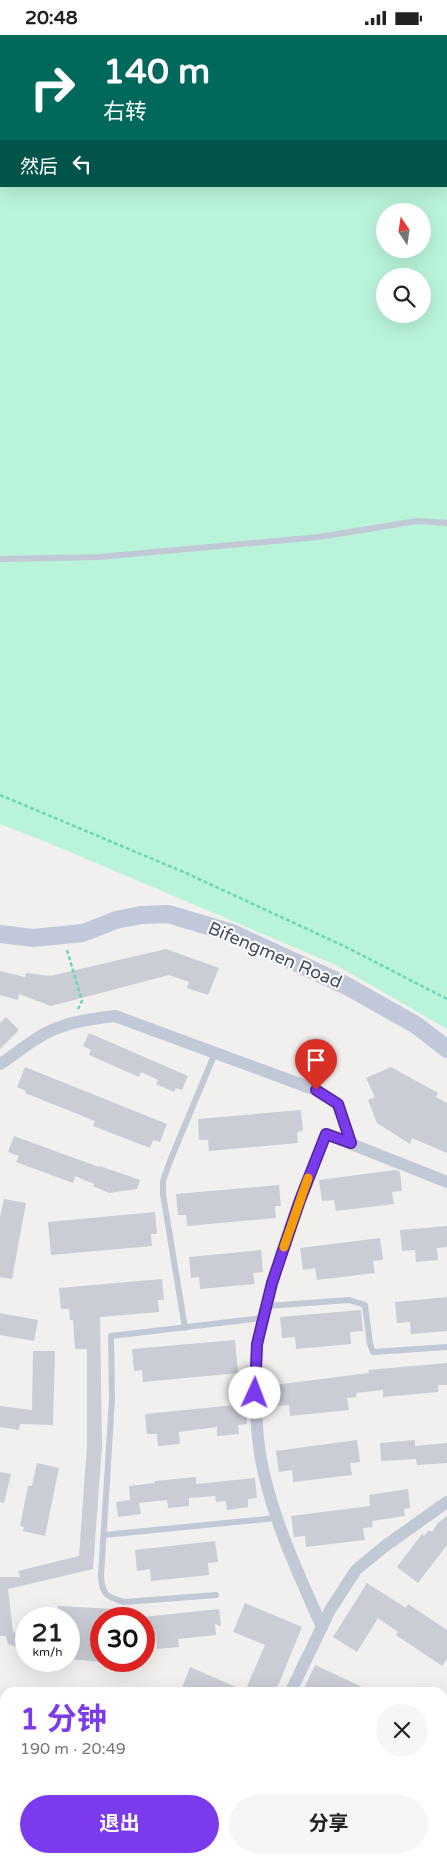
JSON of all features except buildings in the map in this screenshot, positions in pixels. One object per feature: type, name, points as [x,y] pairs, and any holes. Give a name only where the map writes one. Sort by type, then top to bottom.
[{"type":"street","name":"Bifengmen Road","points":[[0,934],[33,938],[83,933],[116,920],[141,915],[168,914],[223,930],[348,986],[416,1025],[447,1049]]},
{"type":"street","points":[[0,1064],[37,1038],[62,1026],[87,1019],[115,1016],[316,1090],[338,1104],[351,1143]]},
{"type":"street","points":[[322,1627],[282,1538],[264,1477],[259,1446],[255,1393],[257,1344],[272,1283],[300,1200],[326,1134],[447,1182]]},
{"type":"street","points":[[293,1687],[330,1610],[356,1570],[385,1546],[447,1502]]},
{"type":"lane","points":[[0,559],[99,557],[319,537],[417,521],[447,523]]},
{"type":"lane","points":[[185,1328],[163,1194],[163,1181],[215,1053]]},
{"type":"lane","points":[[216,1595],[124,1602],[109,1597],[102,1588],[112,1400],[111,1336],[185,1328],[266,1312],[349,1300],[365,1305],[370,1344],[373,1351],[447,1347]]},
{"type":"lane","points":[[104,1535],[276,1518]]},
{"type":"path","points":[[0,795],[195,877],[346,947],[447,999]]},
{"type":"path","points":[[63,935],[82,1001],[77,1011]]},
{"type":"green space","points":[[0,187],[447,187],[447,1029],[336,965],[0,824]]},
{"type":"slow traffic","points":[[284,1247],[308,1178]]},
{"type":"route","points":[[255,1393],[257,1344],[272,1283],[300,1200],[326,1134],[351,1143],[338,1104],[316,1090]]}]
